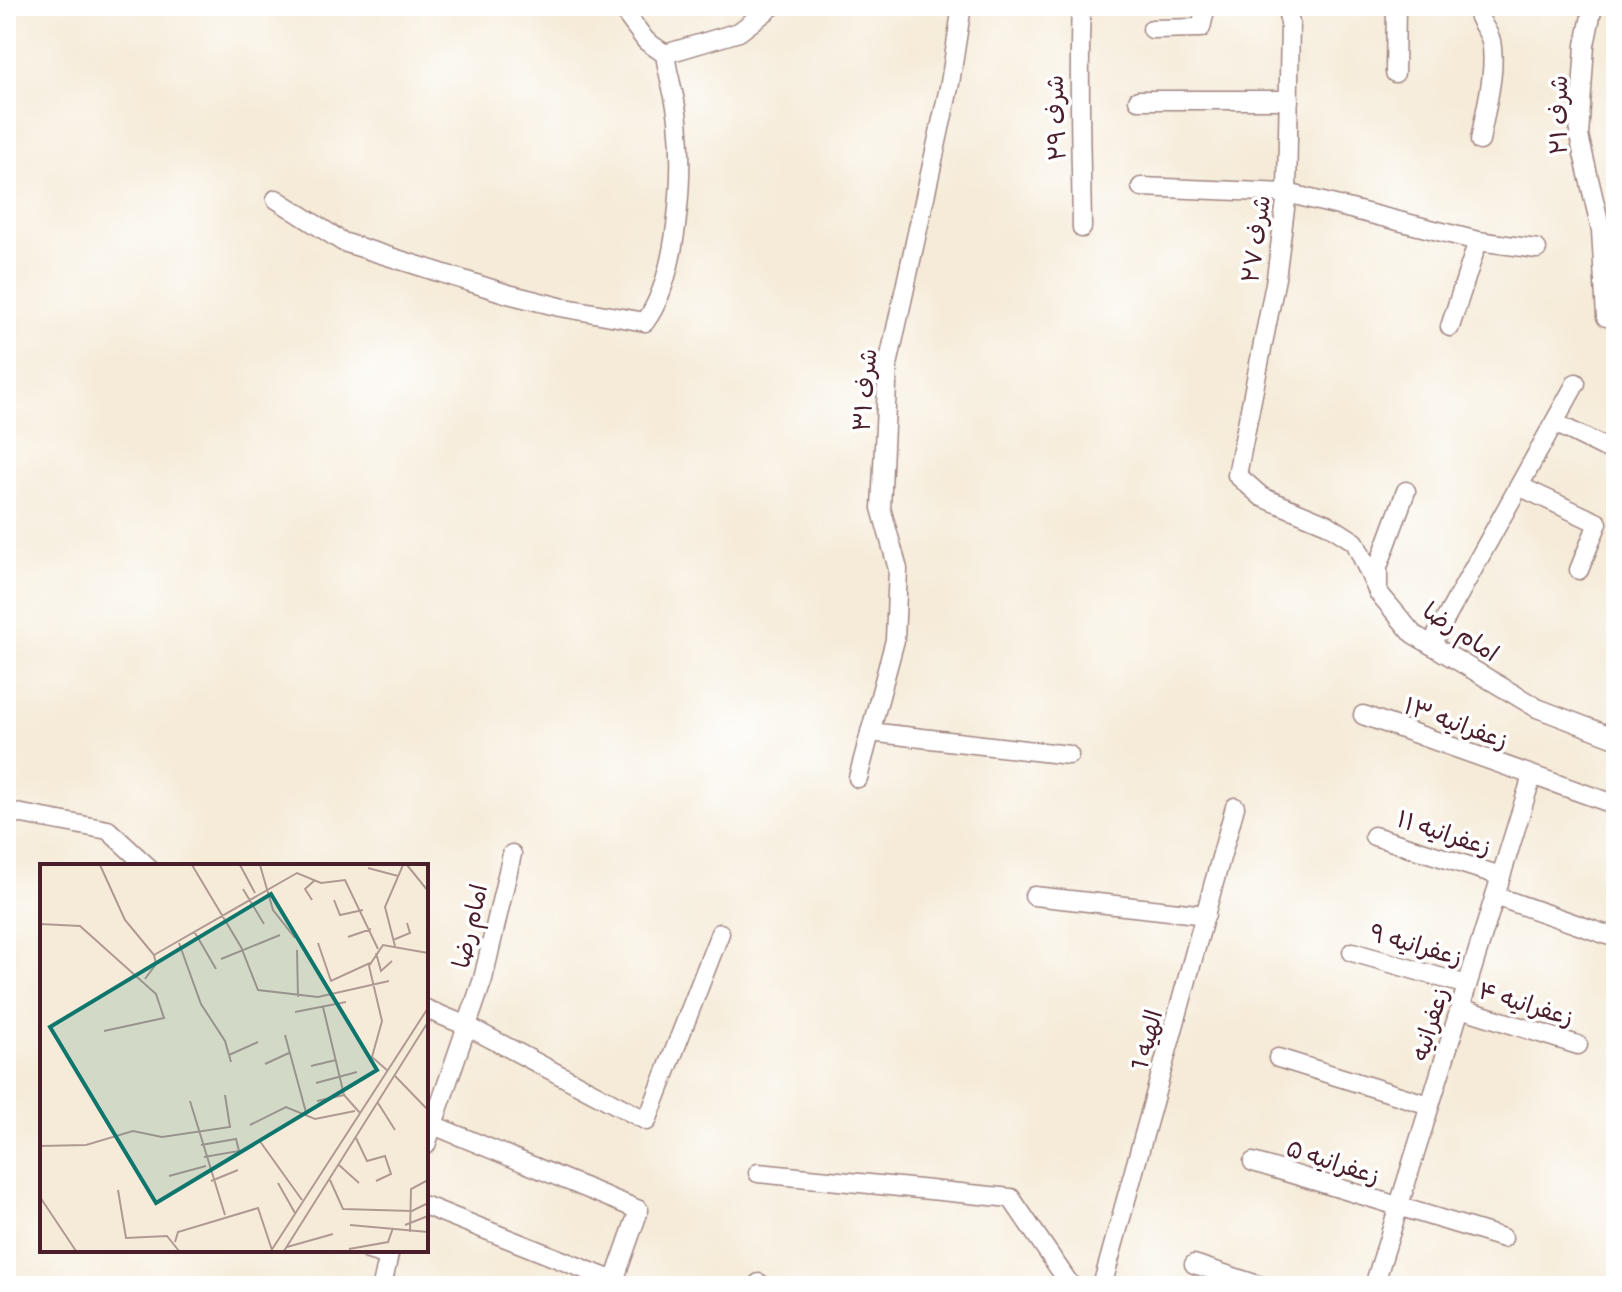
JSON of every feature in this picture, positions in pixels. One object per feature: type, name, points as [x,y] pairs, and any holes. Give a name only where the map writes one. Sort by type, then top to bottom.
[{"type":"street","points":[[276,199],[343,242],[508,294],[645,322],[658,304],[670,271],[676,211],[678,119],[665,54],[646,41],[620,6]]},
{"type":"street","points":[[665,54],[739,32],[773,6]]},
{"type":"street","name":"شرف ۳۱","points":[[858,778],[895,640],[898,569],[881,508],[888,365],[950,83],[962,6]]},
{"type":"street","name":"شرف ۲۹","points":[[1081,6],[1077,77],[1082,128],[1082,228]]},
{"type":"street","points":[[1152,29],[1201,28],[1206,6]]},
{"type":"street","name":"شرف ۲۷","points":[[1237,475],[1276,278],[1287,193],[1290,23],[1286,6]]},
{"type":"street","points":[[1395,73],[1396,6]]},
{"type":"street","points":[[1478,6],[1477,12],[1491,40],[1490,82],[1480,141]]},
{"type":"street","name":"شرف ۲۱","points":[[1593,6],[1580,84],[1579,136],[1601,230],[1606,317]]},
{"type":"street","points":[[1138,100],[1289,100]]},
{"type":"street","points":[[1141,187],[1287,193],[1478,241],[1537,249]]},
{"type":"street","points":[[1450,327],[1478,241]]},
{"type":"street","points":[[1431,645],[1576,383]]},
{"type":"street","points":[[1555,423],[1616,453]]},
{"type":"street","name":"امام رضا","points":[[1237,475],[1262,497],[1327,524],[1355,542],[1378,592],[1413,634],[1537,708],[1616,738]]},
{"type":"street","points":[[1521,487],[1598,523],[1579,570]]},
{"type":"street","points":[[1378,592],[1378,567],[1406,491]]},
{"type":"street","name":"زعفرانیه ۱۳","points":[[1363,715],[1616,805]]},
{"type":"street","points":[[870,732],[1069,755]]},
{"type":"street","name":"زعفرانیه","points":[[1374,1286],[1532,776]]},
{"type":"street","name":"الهیه 1","points":[[1102,1286],[1235,807]]},
{"type":"street","points":[[6,811],[108,830],[145,864]]},
{"type":"street","name":"زعفرانیه ۱۱","points":[[1374,836],[1501,876]]},
{"type":"street","name":"امام رضا","points":[[428,1139],[483,979],[512,854]]},
{"type":"street","points":[[1034,896],[1206,915]]},
{"type":"street","points":[[1495,896],[1616,938]]},
{"type":"street","points":[[428,1010],[467,1026],[647,1121],[720,933]]},
{"type":"street","name":"زعفرانیه ۹","points":[[1352,952],[1467,985]]},
{"type":"street","name":"زعفرانیه ۴","points":[[1460,1008],[1578,1045]]},
{"type":"street","points":[[1278,1058],[1429,1105]]},
{"type":"street","points":[[428,1207],[614,1281],[639,1210],[433,1125]]},
{"type":"street","name":"زعفرانیه ۵","points":[[1253,1162],[1503,1238]]},
{"type":"street","points":[[758,1173],[1011,1198],[1071,1286]]},
{"type":"street","points":[[382,1286],[389,1253]]},
{"type":"street","points":[[1194,1264],[1261,1286]]}]
